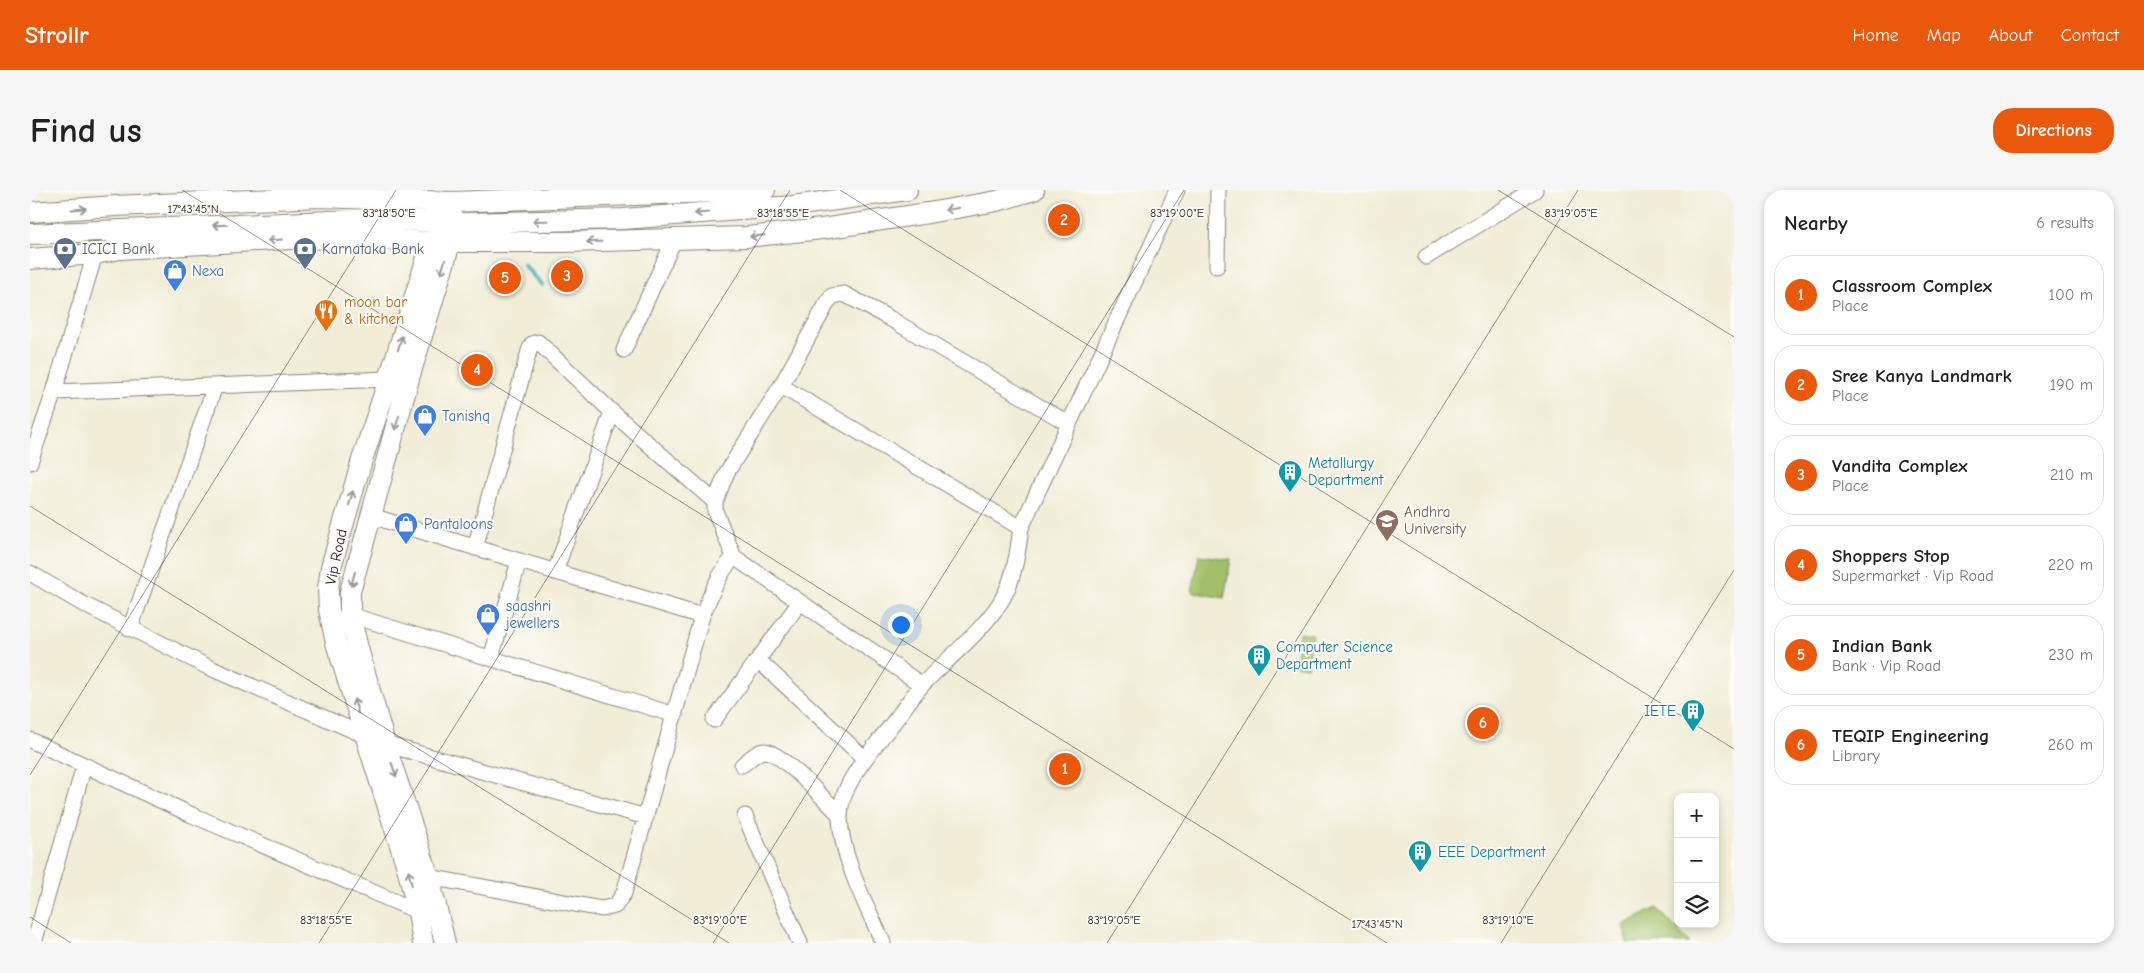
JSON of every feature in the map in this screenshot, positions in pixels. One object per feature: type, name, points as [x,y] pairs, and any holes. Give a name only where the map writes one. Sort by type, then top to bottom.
[{"type":"main road","points":[[30,212],[320,194],[444,202],[765,190]]},
{"type":"main road","points":[[30,259],[95,254],[120,249],[289,239],[364,238],[623,219],[793,198],[907,190]]},
{"type":"main road","points":[[30,234],[377,219],[441,232],[565,242],[746,237],[795,232],[966,207],[1034,190]]},
{"type":"main road","points":[[793,198],[795,232]]},
{"type":"main road","name":"Vip Road","points":[[423,943],[407,867],[336,643],[329,610],[328,589],[331,567],[357,478],[441,232],[444,202]]},
{"type":"main road","name":"Vip Road","points":[[441,232],[448,254],[410,375],[350,592],[350,615],[385,744],[429,877],[445,943]]},
{"type":"street","points":[[883,943],[851,867],[842,839],[840,815],[851,781],[865,759],[922,685],[983,625],[1005,595],[1016,560],[1021,528],[1177,190]]},
{"type":"street","points":[[1217,266],[1218,190]]},
{"type":"street","points":[[1426,256],[1535,190]]},
{"type":"street","points":[[624,350],[674,240]]},
{"type":"street","points":[[30,462],[54,392],[95,254]]},
{"type":"street","points":[[922,685],[734,557],[715,511],[714,502],[727,472],[780,386],[826,304],[832,296],[844,294],[889,318],[1069,424]]},
{"type":"street","points":[[475,548],[532,344],[538,342],[612,412],[714,502]]},
{"type":"street","points":[[54,392],[390,379]]},
{"type":"street","points":[[130,629],[215,386]]},
{"type":"street","points":[[780,386],[1021,528]]},
{"type":"street","points":[[555,572],[612,412]]},
{"type":"street","points":[[371,516],[702,616]]},
{"type":"street","points":[[429,877],[602,909],[615,906],[624,892],[702,616],[724,567],[734,557]]},
{"type":"street","points":[[491,658],[519,561]]},
{"type":"street","points":[[30,573],[130,629],[208,667],[366,736]]},
{"type":"street","points":[[714,720],[800,602]]},
{"type":"street","points":[[350,615],[675,715]]},
{"type":"street","points":[[758,660],[865,759]]},
{"type":"street","points":[[30,740],[84,766],[418,912],[440,919]]},
{"type":"street","points":[[385,744],[646,816]]},
{"type":"street","points":[[742,765],[764,751],[773,754],[786,762],[840,815]]},
{"type":"street","points":[[34,943],[84,766]]},
{"type":"street","points":[[745,816],[800,943]]},
{"type":"green space","points":[[1199,555],[1231,559],[1224,598],[1192,592]]},
{"type":"green space","points":[[1299,632],[1313,634],[1308,667],[1295,665]]},
{"type":"green space","points":[[1657,908],[1690,943],[1627,943],[1623,925]]},
{"type":"waterway","points":[[524,265],[542,285]]},
{"type":"place","name":"Sree Kanya Landmark","points":[[1064,220]]},
{"type":"place","name":"ICICI Bank","points":[[65,270]]},
{"type":"place","name":"Karnataka Bank","points":[[305,270]]},
{"type":"place","name":"Vandita Complex","points":[[567,276]]},
{"type":"place","name":"Indian Bank","points":[[505,278]]},
{"type":"place","name":"Nexa","points":[[175,292]]},
{"type":"place","name":"moon bar & kitchen","points":[[326,332]]},
{"type":"place","name":"Shoppers Stop","points":[[477,370]]},
{"type":"place","name":"Tanishq","points":[[425,437]]},
{"type":"place","name":"Metallurgy Department","points":[[1290,493]]},
{"type":"place","name":"Andhra University","points":[[1387,542]]},
{"type":"place","name":"Pantaloons","points":[[406,545]]},
{"type":"place","name":"saashri jewellers","points":[[488,636]]},
{"type":"place","name":"Computer Science Department","points":[[1259,677]]},
{"type":"place","name":"TEQIP Engineering","points":[[1483,723]]},
{"type":"place","name":"IETE","points":[[1693,732]]},
{"type":"place","name":"Classroom Complex","points":[[1065,769]]},
{"type":"place","name":"EEE Department","points":[[1420,873]]}]
